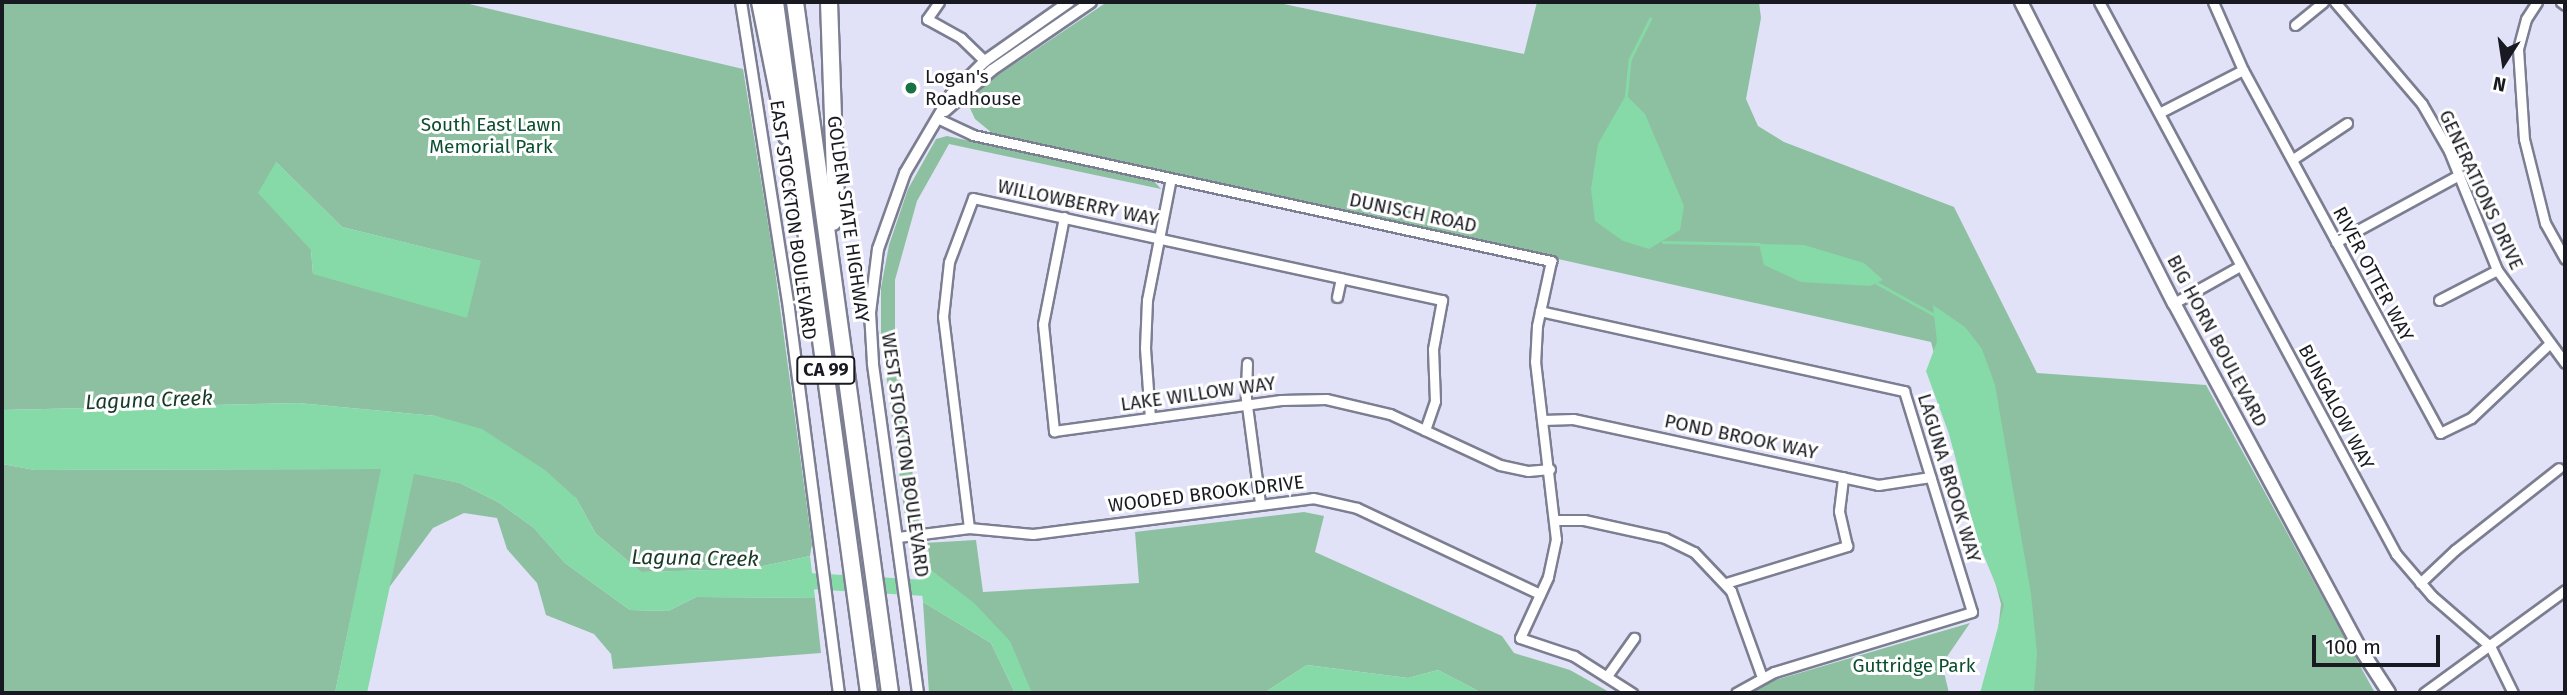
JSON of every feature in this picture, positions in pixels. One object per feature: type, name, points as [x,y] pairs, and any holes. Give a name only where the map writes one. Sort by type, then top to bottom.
[{"type":"highway","points":[[760,2],[779,108],[803,193]]},
{"type":"highway","name":"GOLDEN STATE HIGHWAY","points":[[775,2],[869,693]]},
{"type":"highway","name":"GOLDEN STATE HIGHWAY","points":[[795,2],[830,238],[868,544],[890,691]]},
{"type":"highway","points":[[829,2],[836,200],[830,238]]},
{"type":"main road","name":"BIG HORN BOULEVARD","points":[[2021,2],[2174,303],[2358,645],[2389,693]]},
{"type":"street","name":"EAST STOCKTON BOULEVARD","points":[[740,2],[785,284],[839,693]]},
{"type":"street","points":[[939,2],[927,19],[968,44],[985,61]]},
{"type":"street","name":"WEST STOCKTON BOULEVARD","points":[[918,693],[873,363],[872,288],[895,194],[951,95],[985,61],[1069,2]]},
{"type":"street","name":"WEST STOCKTON BOULEVARD","points":[[942,115],[992,70],[1091,2]]},
{"type":"street","name":"BUNGALOW WAY","points":[[2099,2],[2161,112],[2240,266],[2396,554],[2420,583],[2490,646],[2513,693]]},
{"type":"street","name":"RIVER OTTER WAY","points":[[2213,2],[2243,69],[2440,433],[2471,418],[2550,343]]},
{"type":"street","points":[[2295,25],[2323,2]]},
{"type":"street","name":"GENERATIONS DRIVE","points":[[2335,2],[2406,82],[2436,127],[2459,174],[2497,270],[2565,363]]},
{"type":"street","points":[[2538,2],[2526,19],[2518,49],[2524,139],[2545,222],[2565,259]]},
{"type":"street","points":[[2161,112],[2243,69]]},
{"type":"street","name":"DUNISCH ROAD","points":[[942,115],[973,135],[1551,261],[1540,311],[1535,361],[1556,520],[1553,558],[1540,594]]},
{"type":"street","points":[[2292,159],[2347,123]]},
{"type":"street","points":[[2336,242],[2459,174]]},
{"type":"street","points":[[1150,418],[1145,324],[1158,238],[1171,178]]},
{"type":"street","name":"WILLOWBERRY WAY","points":[[969,528],[943,327],[946,280],[954,242],[973,198],[1442,300],[1433,349],[1435,401],[1425,430]]},
{"type":"street","name":"LAKE WILLOW WAY","points":[[1064,217],[1042,324],[1054,431],[1247,404],[1302,399],[1347,402],[1425,430],[1500,465],[1528,471],[1550,469]]},
{"type":"street","points":[[2174,303],[2240,266]]},
{"type":"street","points":[[2439,300],[2497,270]]},
{"type":"street","points":[[1337,297],[1341,278]]},
{"type":"street","name":"LAGUNA BROOK WAY","points":[[1540,311],[1904,391],[1972,612],[1762,677],[1736,693]]},
{"type":"street","points":[[1247,363],[1247,404],[1260,503]]},
{"type":"street","name":"POND BROOK WAY","points":[[1543,420],[1573,419],[1890,485],[1930,477]]},
{"type":"street","points":[[2420,583],[2559,468]]},
{"type":"street","points":[[1726,583],[1847,546],[1839,511],[1843,477]]},
{"type":"street","name":"WOODED BROOK DRIVE","points":[[898,537],[969,528],[1033,534],[1296,498],[1341,503],[1540,594]]},
{"type":"street","points":[[1556,520],[1584,520],[1679,543],[1708,562],[1726,583],[1762,677]]},
{"type":"street","points":[[2424,693],[2565,590]]},
{"type":"street","points":[[1540,594],[1520,638],[1574,656],[1632,693]]},
{"type":"street","points":[[1607,676],[1634,638]]},
{"type":"green space","name":"South East Lawn Memorial Park","points":[[2,2],[461,2],[743,69],[772,248],[812,544],[810,556],[749,569],[641,572],[596,534],[576,498],[436,416],[298,403],[2,410]],"holes":[[[276,162],[342,227],[480,261],[313,274],[311,250]]]},
{"type":"green space","points":[[1107,2],[1274,2],[1524,54],[1537,2],[1759,2],[1761,18],[1746,99],[1758,126],[1784,142],[1954,207],[2037,373],[2206,385],[2375,693],[2020,693],[1993,674],[2001,604],[1931,342],[992,133],[975,119],[969,106],[973,97],[995,77]]},
{"type":"green space","points":[[947,136],[1154,181],[1161,189],[949,144],[917,201],[895,280],[895,348],[920,526],[914,525],[905,517],[881,335],[881,288],[889,245],[908,189],[936,139]]},
{"type":"green space","points":[[2,464],[35,470],[382,469],[335,693],[2,693]]},
{"type":"green space","points":[[413,473],[460,483],[498,502],[534,528],[565,563],[630,610],[668,611],[696,597],[815,598],[821,653],[613,669],[611,654],[594,634],[546,615],[537,583],[507,549],[497,518],[464,513],[433,528],[388,589]]},
{"type":"green space","points":[[1304,512],[1324,516],[1315,552],[1502,636],[1514,653],[1570,670],[1611,693],[1482,693],[1438,670],[1408,678],[1307,665],[1264,693],[1032,693],[985,615],[918,560],[917,553],[924,543],[976,540],[983,592],[1139,583],[1135,532]]},
{"type":"green space","points":[[923,602],[991,643],[1015,693],[929,693]]},
{"type":"green space","name":"Guttridge Park","points":[[1970,623],[1942,664],[1949,693],[1750,693],[1765,683]]},
{"type":"shaded area","points":[[1626,95],[1645,114],[1684,206],[1680,230],[1649,249],[1623,241],[1595,221],[1591,189],[1598,144]]},
{"type":"shaded area","points":[[276,162],[342,227],[481,261],[467,318],[313,274],[311,250],[258,193]]},
{"type":"shaded area","points":[[1759,244],[1804,245],[1864,263],[1883,280],[1870,286],[1801,282],[1764,265]]},
{"type":"shaded area","points":[[1933,305],[1965,327],[1982,349],[1995,385],[2031,594],[2037,653],[2034,693],[1980,693],[2004,605],[1977,539],[1949,434],[1926,371],[1937,342]]},
{"type":"shaded area","points":[[298,403],[436,416],[482,429],[545,470],[576,498],[596,534],[641,572],[749,569],[810,556],[815,598],[696,597],[668,611],[630,610],[565,563],[534,528],[498,502],[460,483],[414,474],[367,693],[335,693],[381,469],[35,470],[2,464],[2,410]]},
{"type":"shaded area","points":[[918,560],[974,603],[1010,641],[1032,693],[1015,693],[991,643],[923,602]]},
{"type":"shaded area","points":[[1307,665],[1408,678],[1438,670],[1482,693],[1264,693]]},
{"type":"waterway","points":[[1626,95],[1630,59],[1650,19]]},
{"type":"waterway","points":[[1663,242],[1759,244]]},
{"type":"waterway","points":[[1877,283],[1933,314]]},
{"type":"waterway","name":"Laguna Creek","points":[[792,580],[926,588],[940,594]]},
{"type":"place","name":"Logan's Roadhouse","points":[[911,88]]}]
